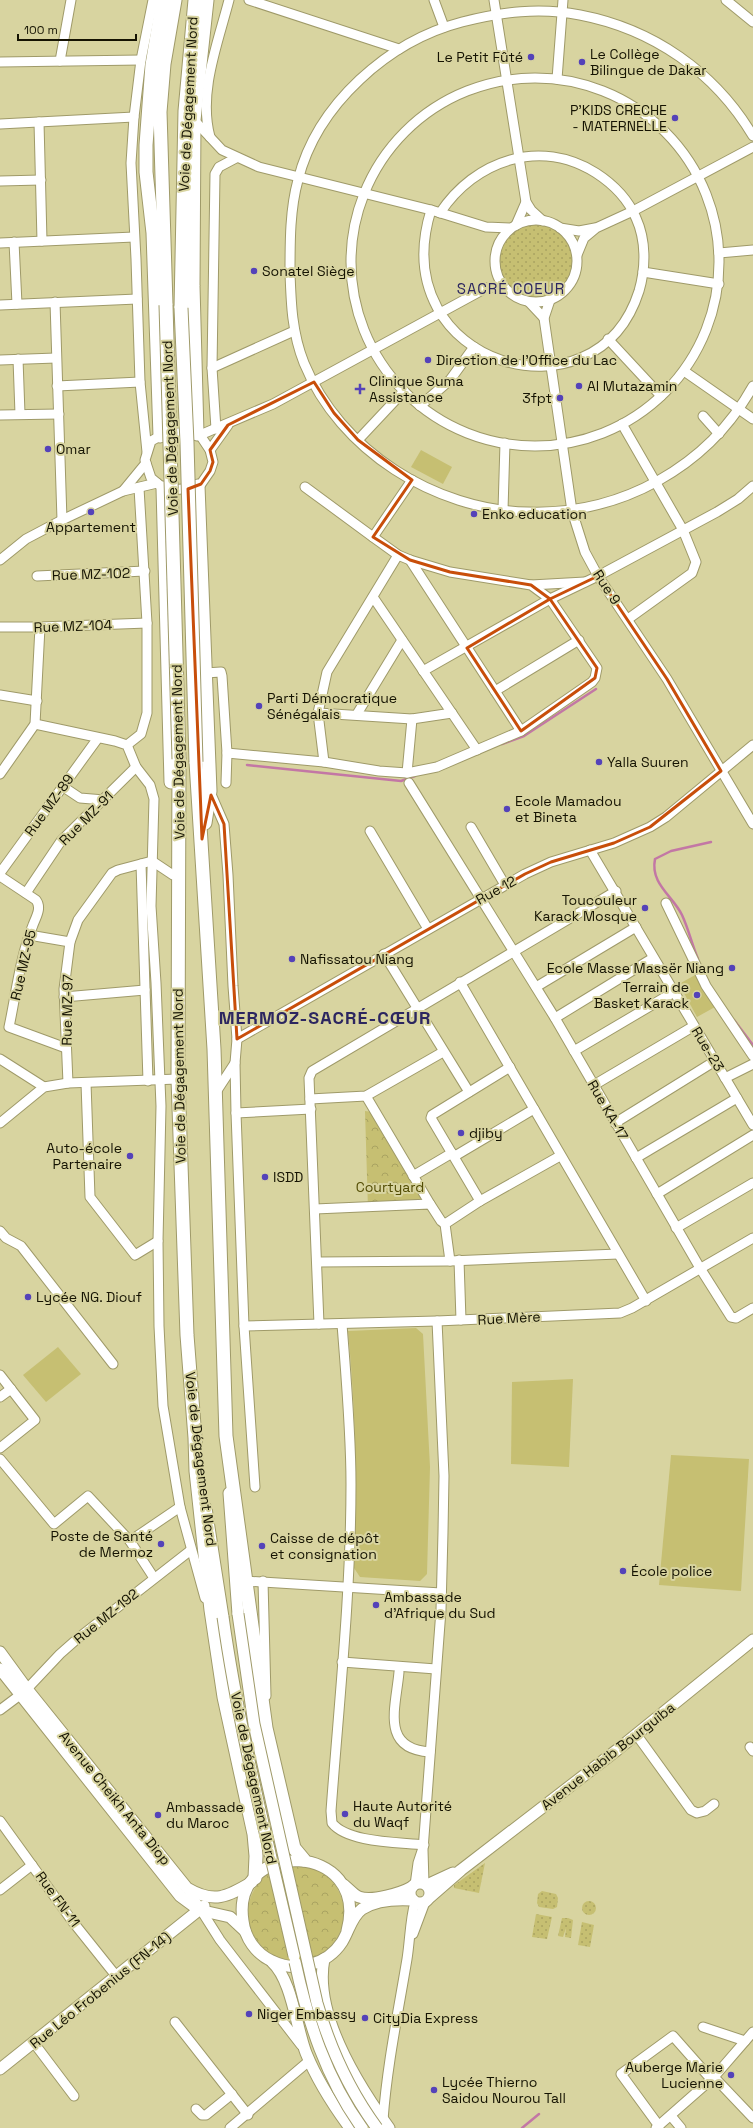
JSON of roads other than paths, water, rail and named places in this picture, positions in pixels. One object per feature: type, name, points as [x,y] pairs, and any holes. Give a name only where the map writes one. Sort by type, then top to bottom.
[{"type":"highway","points":[[160,436],[152,212],[146,172],[146,145],[152,64],[163,0]]},
{"type":"highway","name":"Voie de Dégagement Nord","points":[[175,0],[167,43],[161,89],[160,152],[166,305],[179,759],[180,909],[177,983],[178,1079],[187,1335],[195,1438]]},
{"type":"highway","name":"Voie de Dégagement Nord","points":[[195,0],[185,110],[182,187],[181,308],[187,451],[196,762],[202,839],[216,1092],[226,1436]]},
{"type":"highway","points":[[199,435],[194,250],[194,120],[206,0]]},
{"type":"highway","points":[[152,212],[160,152]]},
{"type":"highway","points":[[182,187],[194,250]]},
{"type":"highway","points":[[160,486],[173,875],[180,909]]},
{"type":"highway","points":[[198,486],[210,791],[202,839]]},
{"type":"highway","points":[[226,1436],[266,1728],[294,1848],[304,1860]]},
{"type":"highway","points":[[195,1438],[196,1470],[210,1610],[224,1697],[254,1834],[257,1862],[254,1880]]},
{"type":"main road","name":"Voie de Dégagement Nord","points":[[226,1436],[230,1525],[238,1614],[254,1724],[319,2010],[324,2029],[343,2072],[383,2126]]},
{"type":"main road","name":"Voie de Dégagement Nord","points":[[195,1438],[230,1665],[242,1727],[305,2008],[325,2064],[362,2128]]},
{"type":"main road","name":"Avenue Habib Bourguiba","points":[[461,1870],[753,1641]]},
{"type":"main road","name":"Avenue Cheikh Anta Diop","points":[[0,1652],[24,1692],[180,1896],[199,1910],[230,1917],[245,1931]]},
{"type":"main road","name":"Avenue Cheikh Anta Diop","points":[[0,1669],[24,1692],[187,1888],[208,1898],[217,1898]]},
{"type":"main road","points":[[217,1898],[228,1895],[254,1880],[269,1867],[280,1862],[304,1860],[324,1867],[361,1898],[396,1894],[461,1870]]},
{"type":"main road","points":[[270,1960],[283,1966],[298,1967],[313,1964],[324,1959],[339,1946],[357,1914],[366,1908],[390,1900],[421,1900],[461,1870]]},
{"type":"main road","points":[[254,1880],[243,1903],[242,1920],[245,1931],[257,1950],[280,1969],[284,1977],[307,2056],[333,2105],[350,2128]]},
{"type":"main road","points":[[339,1881],[349,1901],[350,1916],[347,1931]]},
{"type":"main road","points":[[419,1885],[430,1890],[421,1900]]},
{"type":"main road","points":[[419,1885],[410,1893],[421,1900]]},
{"type":"main road","name":"Rue Léo Frobenius (FN-14)","points":[[0,2069],[199,1910],[217,1898]]},
{"type":"main road","points":[[324,1959],[322,1981],[335,2034],[356,2079],[383,2126]]},
{"type":"street","points":[[60,61],[72,0]]},
{"type":"street","points":[[153,0],[141,60],[134,118],[131,163],[140,382],[147,452],[146,463],[150,478],[160,486],[170,490],[198,486],[201,484],[210,471],[213,462],[210,450],[199,435]]},
{"type":"street","points":[[211,140],[206,109],[212,64],[229,0]]},
{"type":"street","points":[[249,0],[399,49]]},
{"type":"street","points":[[434,0],[444,26]]},
{"type":"street","points":[[494,0],[526,202],[531,210],[542,221]]},
{"type":"street","points":[[557,79],[563,0]]},
{"type":"street","points":[[726,0],[753,22]]},
{"type":"street","points":[[753,136],[729,101],[711,82],[669,49],[622,26],[597,18],[563,11],[526,10],[497,13],[444,26],[399,49],[364,76],[332,111],[319,131],[298,177],[290,251],[291,296],[294,331],[305,365],[334,413],[358,440],[387,464],[412,480],[456,500],[503,510],[528,512],[572,511],[607,502],[656,483],[697,454],[718,434],[740,409],[753,386]]},
{"type":"street","points":[[0,62],[141,60]]},
{"type":"street","points":[[532,78],[557,79],[594,88],[629,104],[650,118],[669,135],[685,155],[698,176],[713,213],[720,253],[715,302],[706,332],[684,371],[661,396],[622,424],[592,437],[561,444],[524,445],[506,443],[460,430],[420,406],[392,379],[373,350],[358,317],[350,276],[350,246],[353,228],[363,193],[370,177],[389,148],[418,120],[456,95],[484,85],[506,80],[532,78]]},
{"type":"street","points":[[0,124],[134,118]]},
{"type":"street","points":[[194,120],[211,140],[222,150],[236,158],[259,167],[431,210],[486,228],[514,227],[529,221],[542,221],[559,227],[579,231],[596,228],[633,211],[753,147]]},
{"type":"street","points":[[39,122],[42,241]]},
{"type":"street","points":[[431,210],[424,236],[424,263],[429,289],[440,314],[450,326],[474,347],[488,355],[519,365],[551,366],[563,364],[581,357],[608,339],[625,320],[637,297],[643,272],[642,235],[633,211],[615,188],[591,170],[563,159],[548,157],[518,158],[491,167],[473,177],[450,200],[440,213]]},
{"type":"street","points":[[216,429],[212,368],[215,174],[219,167],[236,158]]},
{"type":"street","points":[[0,181],[41,180]]},
{"type":"street","points":[[526,202],[514,227],[498,244],[495,253],[496,272],[502,285],[517,298],[529,302],[550,300],[562,293],[572,282],[576,274],[577,255],[574,244],[559,227]]},
{"type":"street","points":[[486,228],[498,244]]},
{"type":"street","points":[[577,255],[584,238],[596,228]]},
{"type":"street","points":[[0,243],[134,237]]},
{"type":"street","points":[[14,242],[17,304]]},
{"type":"street","points":[[720,253],[753,250]]},
{"type":"street","points":[[486,288],[496,272]]},
{"type":"street","points":[[643,272],[718,284]]},
{"type":"street","points":[[147,452],[151,441],[164,434],[184,432],[199,435],[228,425],[273,404],[486,288],[502,285]]},
{"type":"street","points":[[0,305],[136,299]]},
{"type":"street","name":"Rue 9","points":[[550,300],[544,318],[561,444],[577,532],[598,576],[667,679],[753,824]]},
{"type":"street","points":[[54,302],[62,520]]},
{"type":"street","points":[[529,302],[544,318]]},
{"type":"street","points":[[212,368],[294,331]]},
{"type":"street","points":[[608,339],[661,396]]},
{"type":"street","points":[[420,406],[450,380],[474,347]]},
{"type":"street","points":[[0,360],[56,358]]},
{"type":"street","points":[[18,359],[20,414]]},
{"type":"street","points":[[684,371],[753,419]]},
{"type":"street","points":[[58,386],[140,382]]},
{"type":"street","points":[[358,440],[404,392]]},
{"type":"street","points":[[0,414],[59,414]]},
{"type":"street","points":[[703,416],[718,434]]},
{"type":"street","points":[[622,424],[683,530],[696,562],[692,573],[628,619]]},
{"type":"street","points":[[210,450],[228,425]]},
{"type":"street","points":[[503,510],[506,443]]},
{"type":"street","points":[[123,491],[146,463]]},
{"type":"street","points":[[373,537],[412,480]]},
{"type":"street","points":[[1,556],[26,539],[123,491],[160,486]]},
{"type":"street","points":[[423,671],[550,599],[598,576],[717,512],[753,486]]},
{"type":"street","points":[[127,745],[141,734],[146,713],[147,623],[145,571],[138,488]]},
{"type":"street","points":[[305,488],[398,555],[410,560],[450,572],[531,585],[576,581],[586,582]]},
{"type":"street","points":[[324,762],[318,714],[327,672],[398,555]]},
{"type":"street","points":[[410,560],[520,730]]},
{"type":"street","name":"Rue MZ-102","points":[[37,576],[145,571]]},
{"type":"street","points":[[227,753],[324,762],[379,771],[407,773],[437,767],[520,730],[592,682],[595,678],[597,668],[550,599],[531,585]]},
{"type":"street","points":[[373,597],[477,750]]},
{"type":"street","name":"Rue MZ-104","points":[[0,627],[147,623]]},
{"type":"street","points":[[0,774],[35,724],[40,627]]},
{"type":"street","points":[[357,714],[402,640]]},
{"type":"street","points":[[495,691],[579,640]]},
{"type":"street","points":[[205,673],[221,672],[227,753],[226,783]]},
{"type":"street","points":[[0,695],[37,701]]},
{"type":"street","points":[[318,714],[357,714],[412,719],[452,713]]},
{"type":"street","points":[[407,773],[412,719]]},
{"type":"street","points":[[35,724],[127,745]]},
{"type":"street","name":"Rue MZ-89","points":[[0,874],[98,738]]},
{"type":"street","points":[[127,745],[136,767],[150,785],[154,799],[151,906],[161,1106],[158,1241],[159,1326],[163,1406],[171,1466],[180,1507],[191,1550],[210,1610]]},
{"type":"street","name":"Rue 12","points":[[238,1039],[505,885],[551,862],[614,843],[650,827],[666,817],[753,745]]},
{"type":"street","name":"Rue MZ-91","points":[[26,893],[61,841],[136,767]]},
{"type":"street","name":"Rue KA-17","points":[[409,783],[515,951],[676,1228],[731,1317],[736,1318],[752,1311]]},
{"type":"street","points":[[62,786],[80,798],[104,800]]},
{"type":"street","points":[[210,791],[224,824],[238,1039],[235,1063],[236,1113],[244,1326],[255,1487]]},
{"type":"street","points":[[471,826],[505,885]]},
{"type":"street","points":[[370,831],[428,929]]},
{"type":"street","name":"Rue-23","points":[[590,850],[616,891],[653,958],[753,1125]]},
{"type":"street","points":[[152,861],[173,875]]},
{"type":"street","name":"Rue MZ-97","points":[[68,1083],[64,997],[70,942],[78,920],[112,873],[152,861]]},
{"type":"street","points":[[141,864],[148,1081]]},
{"type":"street","points":[[0,874],[26,893]]},
{"type":"street","points":[[319,1324],[318,1262],[315,1260],[315,1209],[310,1099],[310,1078],[312,1071],[616,891]]},
{"type":"street","name":"Rue MZ-95","points":[[26,893],[39,903],[39,908],[29,935],[9,1027],[66,1048]]},
{"type":"street","points":[[666,903],[706,986],[753,1056]]},
{"type":"street","points":[[536,987],[636,927]]},
{"type":"street","points":[[29,935],[70,942]]},
{"type":"street","points":[[384,954],[416,1009],[468,1092]]},
{"type":"street","points":[[555,1018],[653,958]]},
{"type":"street","points":[[460,982],[560,1156],[646,1301]]},
{"type":"street","points":[[64,997],[145,990]]},
{"type":"street","points":[[574,1051],[674,992]]},
{"type":"street","points":[[594,1086],[694,1026]]},
{"type":"street","points":[[310,1099],[366,1096],[443,1052]]},
{"type":"street","points":[[0,1060],[44,1087]]},
{"type":"street","points":[[615,1123],[715,1062]]},
{"type":"street","points":[[216,1092],[235,1063]]},
{"type":"street","points":[[725,1078],[753,1064]]},
{"type":"street","points":[[480,1201],[431,1118],[432,1115],[510,1067]]},
{"type":"street","points":[[0,1123],[44,1087],[68,1083],[178,1079]]},
{"type":"street","points":[[86,1083],[90,1197],[135,1255],[158,1241]]},
{"type":"street","points":[[366,1096],[430,1204],[441,1221],[445,1224],[450,1261]]},
{"type":"street","points":[[636,1158],[737,1098]]},
{"type":"street","points":[[236,1113],[311,1109]]},
{"type":"street","points":[[413,1176],[454,1155],[534,1109]]},
{"type":"street","points":[[657,1194],[753,1135]]},
{"type":"street","points":[[445,1224],[480,1201],[560,1156]]},
{"type":"street","points":[[676,1228],[753,1183]]},
{"type":"street","points":[[315,1209],[430,1204]]},
{"type":"street","points":[[0,1231],[6,1238],[21,1246],[113,1364]]},
{"type":"street","name":"Rue Mère","points":[[244,1326],[437,1321],[620,1313],[646,1301],[753,1238]]},
{"type":"street","points":[[318,1262],[450,1261],[618,1254]]},
{"type":"street","points":[[459,1260],[461,1320]]},
{"type":"street","points":[[419,1885],[441,1593],[444,1476],[437,1321]]},
{"type":"street","points":[[342,1324],[350,1434],[348,1586],[331,1811],[332,1823],[342,1832],[360,1837],[423,1847]]},
{"type":"street","points":[[0,1375],[35,1420],[2,1443]]},
{"type":"street","points":[[0,1397],[11,1389]]},
{"type":"street","points":[[0,1459],[54,1524],[88,1496],[130,1541],[154,1578]]},
{"type":"street","points":[[130,1541],[180,1507]]},
{"type":"street","name":"Rue MZ-192","points":[[0,1710],[24,1692],[66,1649],[191,1550]]},
{"type":"street","points":[[245,1581],[348,1586],[441,1593]]},
{"type":"street","points":[[263,1581],[266,1633],[266,1728]]},
{"type":"street","points":[[342,1662],[436,1669]]},
{"type":"street","points":[[399,1672],[394,1722],[398,1740],[409,1748],[430,1752]]},
{"type":"street","points":[[636,1734],[691,1810],[697,1813],[705,1811],[714,1804]]},
{"type":"street","name":"Rue FN-11","points":[[0,1821],[73,1922],[117,1977]]},
{"type":"street","points":[[0,1890],[32,1865]]},
{"type":"street","points":[[187,1888],[199,1910],[220,1940],[291,2029],[307,2056],[248,2115],[230,2128]]},
{"type":"street","points":[[383,2126],[395,2026],[410,1941],[411,1914],[421,1900]]},
{"type":"street","points":[[175,2022],[248,2115]]},
{"type":"street","points":[[703,2027],[751,2036]]},
{"type":"street","points":[[751,2036],[712,2078],[657,2127],[621,2074],[673,2036],[712,2078],[753,2118]]},
{"type":"street","points":[[34,2043],[74,2096]]},
{"type":"street","points":[[196,2109],[202,2115],[206,2115],[232,2094]]},
{"type":"street","points":[[671,2116],[681,2128]]},
{"type":"waterway","points":[[502,744],[524,736],[596,689]]},
{"type":"waterway","points":[[247,765],[401,781],[415,776]]},
{"type":"waterway","points":[[698,959],[682,915],[659,883],[654,868],[655,859],[671,851],[711,842]]},
{"type":"waterway","points":[[734,1020],[753,1045]]},
{"type":"waterway","points":[[522,2128],[539,2114]]},
{"type":"place","name":"Le Petit Fûté","points":[[531,57]]},
{"type":"place","name":"Le Collège Bilingue de Dakar","points":[[582,62]]},
{"type":"place","name":"P'KIDS CRECHE - MATERNELLE","points":[[675,118]]},
{"type":"place","name":"Sonatel Siège","points":[[254,271]]},
{"type":"place","name":"Direction de l'Office du Lac","points":[[428,360]]},
{"type":"place","name":"Al Mutazamin","points":[[579,386]]},
{"type":"place","name":"Clinique Suma Assistance","points":[[360,389]]},
{"type":"place","name":"3fpt","points":[[560,398]]},
{"type":"place","name":"Omar","points":[[48,449]]},
{"type":"place","name":"Appartement","points":[[91,512]]},
{"type":"place","name":"Enko education","points":[[474,514]]},
{"type":"place","name":"Parti Démocratique Sénégalais","points":[[259,706]]},
{"type":"place","name":"Yalla Suuren","points":[[599,762]]},
{"type":"place","name":"Ecole Mamadou et Bineta","points":[[507,809]]},
{"type":"place","name":"Toucouleur Karack Mosque","points":[[645,908]]},
{"type":"place","name":"Nafissatou Niang","points":[[292,959]]},
{"type":"place","name":"Ecole Masse Massër Niang","points":[[732,968]]},
{"type":"place","name":"Terrain de Basket Karack","points":[[697,995]]},
{"type":"place","name":"djiby","points":[[461,1133]]},
{"type":"place","name":"Auto-école Partenaire","points":[[130,1156]]},
{"type":"place","name":"ISDD","points":[[265,1177]]},
{"type":"place","name":"Lycée NG. Diouf","points":[[28,1297]]},
{"type":"place","name":"Poste de Santé de Mermoz","points":[[161,1544]]},
{"type":"place","name":"Caisse de dépôt et consignation","points":[[262,1546]]},
{"type":"place","name":"École police","points":[[623,1571]]},
{"type":"place","name":"Ambassade d'Afrique du Sud","points":[[376,1605]]},
{"type":"place","name":"Haute Autorité du Waqf","points":[[345,1814]]},
{"type":"place","name":"Ambassade du Maroc","points":[[158,1815]]},
{"type":"place","name":"Niger Embassy","points":[[249,2014]]},
{"type":"place","name":"CityDia Express","points":[[365,2018]]},
{"type":"place","name":"Auberge Marie Lucienne","points":[[731,2075]]},
{"type":"place","name":"Lycée Thierno Saidou Nourou Tall","points":[[434,2090]]},
{"type":"district","name":"SACRÉ COEUR","points":[[511,288]]},
{"type":"district","name":"MERMOZ-SACRÉ-CŒUR","points":[[325,1017]]},
{"type":"park label","name":"Courtyard","points":[[390,1187]]}]
